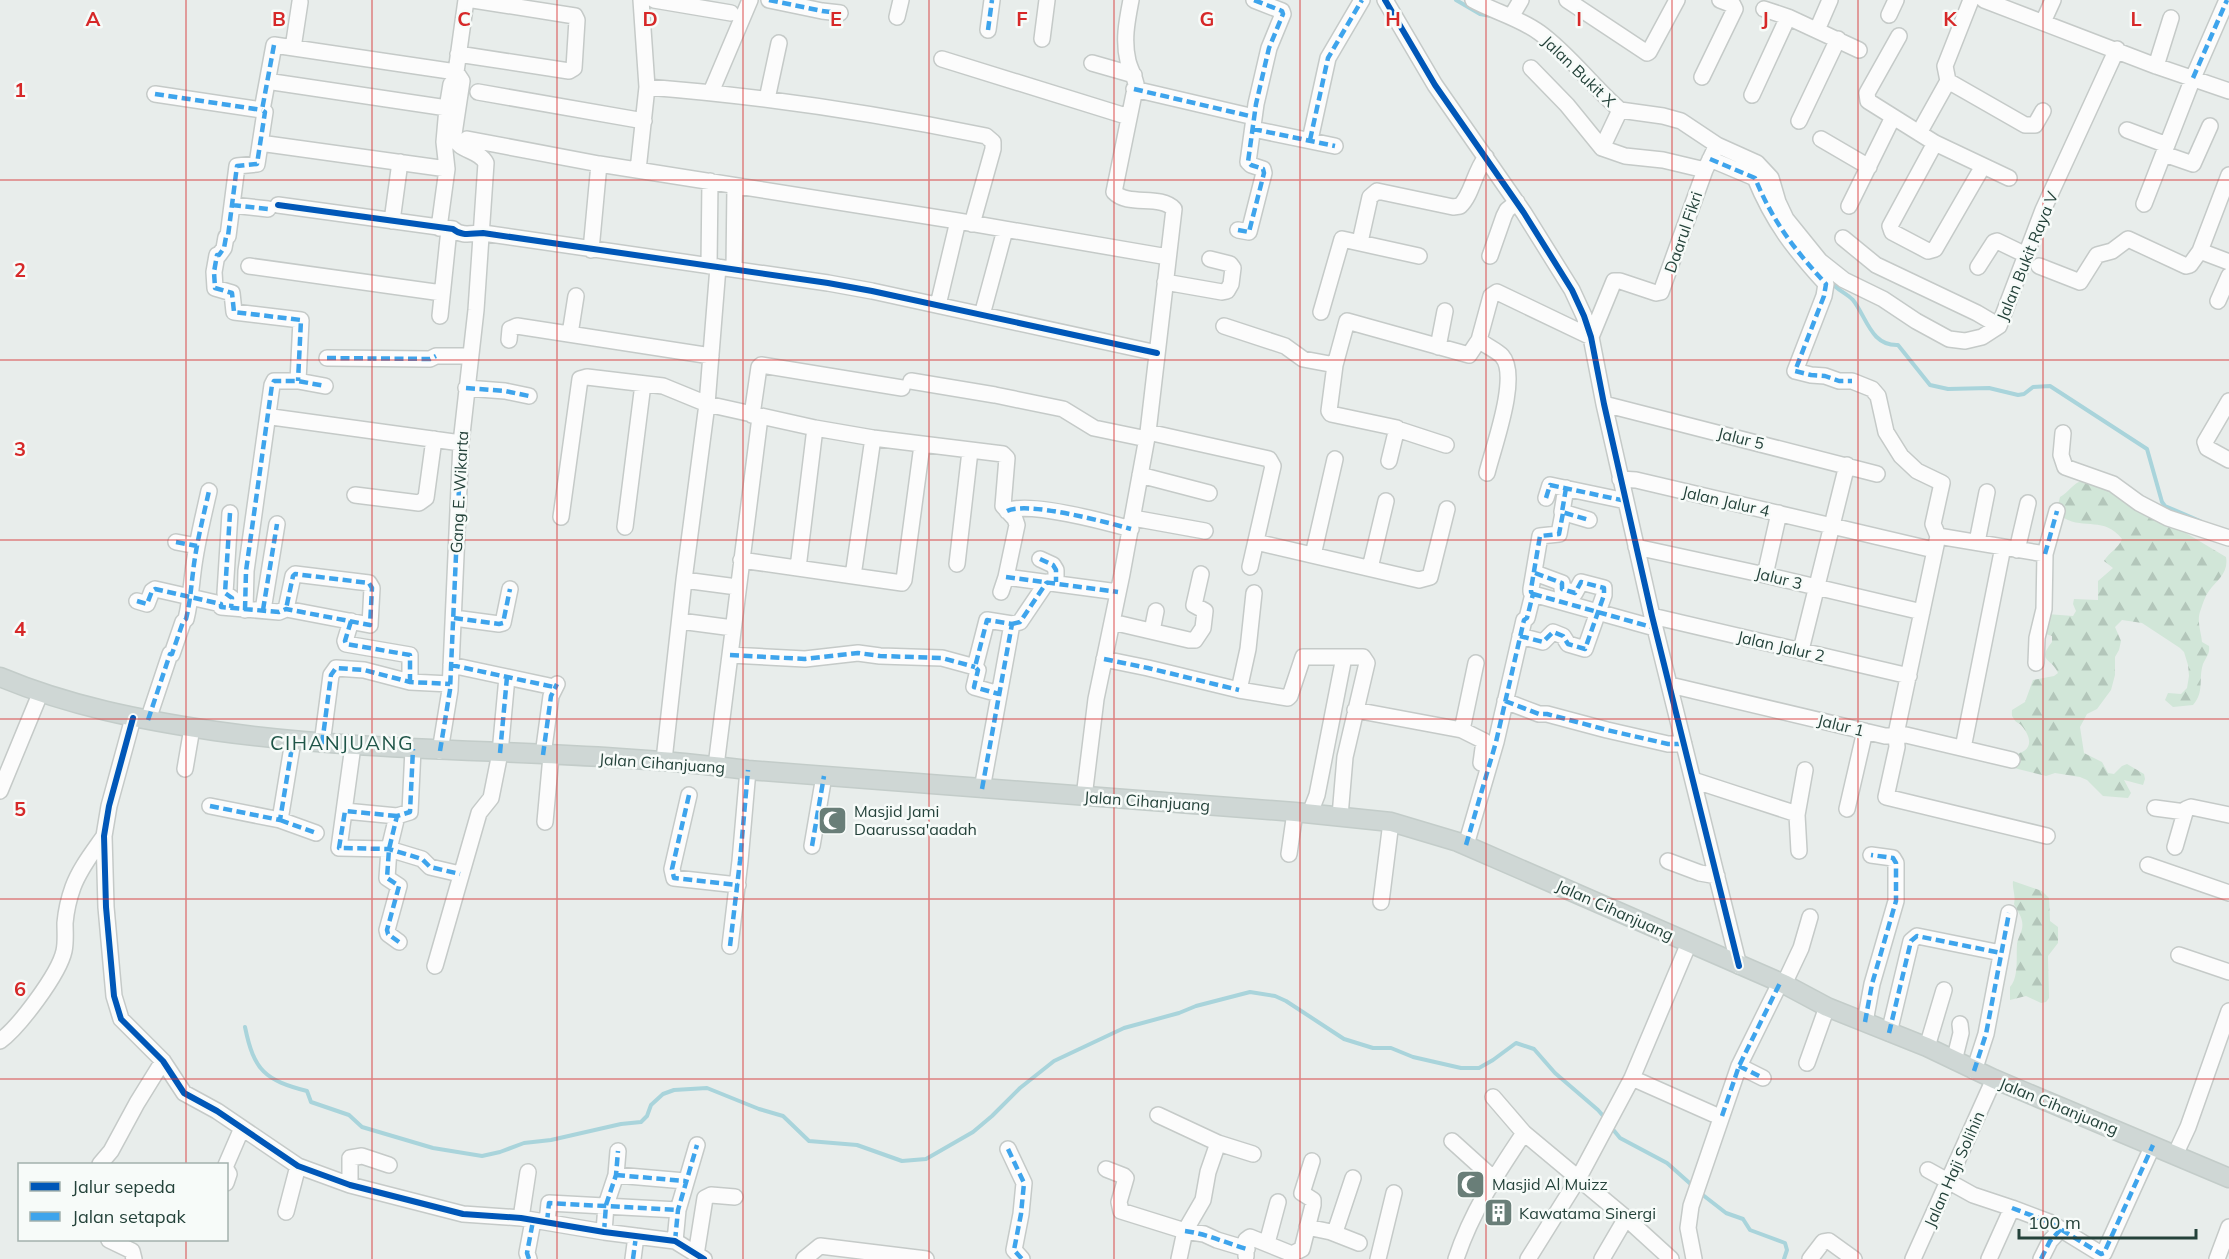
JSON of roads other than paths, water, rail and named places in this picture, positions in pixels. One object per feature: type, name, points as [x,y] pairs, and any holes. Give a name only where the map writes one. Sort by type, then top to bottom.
[{"type":"main road","name":"Jalan Cihanjuang","points":[[0,677],[40,694],[140,719],[293,741],[440,751],[664,760],[748,770],[1303,813],[1391,822],[1462,843],[1782,983],[1827,1007],[1927,1047],[1974,1071],[2229,1178]]},
{"type":"street","points":[[440,316],[447,229],[447,169],[444,142],[447,108],[466,0]]},
{"type":"street","points":[[458,54],[572,70],[574,68],[577,20],[575,16],[522,3],[473,0]]},
{"type":"street","points":[[638,170],[647,87],[641,0]]},
{"type":"street","points":[[654,0],[731,13]]},
{"type":"street","points":[[711,92],[750,0]]},
{"type":"street","points":[[769,0],[822,6],[840,12]]},
{"type":"street","points":[[897,17],[901,0]]},
{"type":"street","points":[[988,30],[992,0]]},
{"type":"street","points":[[1042,39],[1047,0]]},
{"type":"street","points":[[1084,797],[1096,699],[1148,435],[1174,209],[1168,204],[1121,197],[1115,193],[1134,82],[1125,46],[1125,32],[1131,0]]},
{"type":"street","points":[[1238,230],[1249,232],[1264,173],[1263,169],[1248,162],[1269,48],[1283,14],[1282,11],[1254,0]]},
{"type":"street","points":[[1310,140],[1328,58],[1362,0]]},
{"type":"street","points":[[1385,0],[1435,85],[1517,202],[1572,290],[1591,337],[1636,547],[1739,966]]},
{"type":"street","name":"Jalan Bukit X","points":[[1473,0],[1540,33],[1562,52],[1617,116]]},
{"type":"street","points":[[1511,17],[1521,0]]},
{"type":"street","points":[[1567,0],[1645,52],[1649,52],[1673,1]]},
{"type":"street","points":[[1702,77],[1735,9],[1733,5],[1720,0]]},
{"type":"street","points":[[1817,30],[1830,0]]},
{"type":"street","points":[[1889,15],[1896,0]]},
{"type":"street","points":[[1919,134],[1948,81],[1945,66],[1971,0]]},
{"type":"street","points":[[1984,0],[2156,66],[2229,91]]},
{"type":"street","points":[[2043,22],[2053,0]]},
{"type":"street","points":[[2144,204],[2193,78],[2227,0]]},
{"type":"street","points":[[293,48],[300,2]]},
{"type":"street","points":[[1761,4],[1859,50]]},
{"type":"street","points":[[1752,95],[1788,17]]},
{"type":"street","points":[[2156,66],[2170,18]]},
{"type":"street","points":[[1899,36],[1866,98],[1919,134],[2008,178]]},
{"type":"street","points":[[1799,121],[1838,39]]},
{"type":"street","points":[[767,99],[779,43]]},
{"type":"street","points":[[298,381],[301,320],[234,312],[232,293],[215,288],[214,272],[217,255],[224,248],[228,236],[237,166],[257,164],[265,112],[262,110],[274,45],[454,78]]},
{"type":"street","name":"Jalan Bukit Raya V","points":[[1617,116],[1663,116],[1681,121],[1712,155],[1745,156],[1763,168],[1771,178],[1786,219],[1820,261],[1844,280],[1883,299],[1949,339],[1965,341],[1982,337],[1999,326],[2043,210],[2116,49]]},
{"type":"street","points":[[942,58],[1129,117]]},
{"type":"street","points":[[1092,63],[1134,82],[1254,123],[1335,147]]},
{"type":"street","points":[[1531,68],[1567,105],[1602,148],[1625,156],[1663,160],[1712,155],[1755,178],[1774,219],[1785,236],[1826,284],[1824,296],[1795,371],[1839,381],[1852,381],[1872,389],[1878,396],[1886,432],[1901,456],[1917,471],[1942,483],[1933,524],[1936,543],[1896,734],[1897,747],[1886,797],[2047,836]]},
{"type":"street","name":"Gang E. Wikarta","points":[[440,751],[450,684],[461,443],[476,310],[486,163],[484,158],[460,147],[455,140],[462,81],[454,78]]},
{"type":"street","points":[[273,81],[447,108]]},
{"type":"street","points":[[1948,81],[2025,125],[2035,125],[2043,111]]},
{"type":"street","points":[[647,87],[767,99],[906,120],[986,136],[993,142],[993,149],[965,222],[938,305]]},
{"type":"street","points":[[478,92],[644,121]]},
{"type":"street","points":[[155,94],[262,110]]},
{"type":"street","points":[[1602,148],[1617,116]]},
{"type":"street","points":[[1849,206],[1893,117]]},
{"type":"street","points":[[2127,130],[2193,164],[2210,126]]},
{"type":"street","points":[[467,138],[599,164],[1168,257]]},
{"type":"street","points":[[1821,139],[1869,167]]},
{"type":"street","points":[[1935,143],[1890,226],[1892,232],[1928,251],[1935,249],[1983,166]]},
{"type":"street","points":[[267,144],[447,169]]},
{"type":"street","name":"Daarul Fikri","points":[[1591,337],[1614,281],[1656,293],[1661,292],[1712,155]]},
{"type":"street","points":[[1360,242],[1370,196],[1377,191],[1460,207],[1465,202],[1479,165],[1486,157]]},
{"type":"street","points":[[392,221],[400,162]]},
{"type":"street","points":[[591,250],[599,164]]},
{"type":"street","points":[[2038,266],[2080,282],[2096,256],[2112,251],[2126,239],[2186,266],[2190,265],[2200,251],[2229,175]]},
{"type":"street","points":[[664,760],[711,356],[713,267],[710,181]]},
{"type":"street","points":[[734,269],[735,186]]},
{"type":"street","points":[[1490,256],[1507,210],[1517,202]]},
{"type":"street","points":[[232,205],[273,207],[392,221],[447,229],[458,233],[473,235],[481,233],[872,291],[1157,353]]},
{"type":"street","points":[[982,315],[1005,230]]},
{"type":"street","points":[[1843,237],[1876,265],[1977,313],[1999,326]]},
{"type":"street","points":[[1321,312],[1341,239],[1419,256]]},
{"type":"street","points":[[1978,267],[1994,242],[2026,255]]},
{"type":"street","points":[[2200,251],[2229,262]]},
{"type":"street","points":[[1165,282],[1227,291],[1231,284],[1233,268],[1230,264],[1210,259]]},
{"type":"street","points":[[249,266],[442,292]]},
{"type":"street","points":[[2218,302],[2229,276]]},
{"type":"street","points":[[1446,445],[1394,427],[1331,414],[1329,408],[1335,365],[1348,321],[1468,355],[1479,340],[1489,300],[1493,293],[1497,292],[1591,337]]},
{"type":"street","points":[[570,334],[576,296]]},
{"type":"street","points":[[1438,347],[1445,311]]},
{"type":"street","points":[[509,340],[510,328],[518,326],[711,356]]},
{"type":"street","points":[[1224,326],[1285,346],[1304,359],[1335,365]]},
{"type":"street","points":[[1479,340],[1502,356],[1508,366],[1509,385],[1487,473]]},
{"type":"street","points":[[327,358],[430,359],[436,356],[470,356]]},
{"type":"street","points":[[716,766],[738,587],[761,365],[994,395],[1063,408],[1094,428],[1148,435],[1269,459],[1273,466],[1250,567]]},
{"type":"street","points":[[561,517],[580,379],[587,377],[663,386],[707,404],[815,428],[970,452],[1003,454],[1007,458],[1003,506],[1015,519],[1017,525],[1003,584],[1051,582],[1118,592]]},
{"type":"street","points":[[238,609],[246,572],[274,381],[298,381],[325,386]]},
{"type":"street","points":[[625,527],[643,384]]},
{"type":"street","points":[[466,388],[506,391],[529,396]]},
{"type":"street","points":[[2229,401],[2205,442],[2207,448],[2229,460]]},
{"type":"street","name":"Jalur 5","points":[[1604,404],[1877,474]]},
{"type":"street","points":[[272,417],[461,443]]},
{"type":"street","points":[[798,568],[815,428]]},
{"type":"street","points":[[1389,461],[1397,429]]},
{"type":"street","points":[[2063,433],[2061,455],[2065,467],[2113,484],[2139,503],[2168,518],[2229,538]]},
{"type":"street","points":[[853,576],[873,438]]},
{"type":"street","points":[[355,495],[423,502],[426,498],[434,439]]},
{"type":"street","points":[[741,560],[900,583],[904,580],[922,445]]},
{"type":"street","points":[[957,564],[970,452]]},
{"type":"street","points":[[1313,555],[1335,459]]},
{"type":"street","points":[[1801,650],[1847,465]]},
{"type":"street","points":[[1140,475],[1209,493]]},
{"type":"street","name":"Jalan Jalur 4","points":[[1620,478],[1831,525],[1936,543],[1977,542],[2045,554]]},
{"type":"street","points":[[1546,498],[1549,485],[1626,501]]},
{"type":"street","points":[[1462,843],[1496,742],[1520,636],[1533,594],[1530,592],[1540,536],[1559,534],[1566,488]]},
{"type":"street","points":[[209,491],[197,546],[191,599],[186,619],[172,654],[140,719],[109,806],[104,836],[106,907],[114,996],[121,1019],[163,1061],[184,1093],[217,1111],[298,1166],[350,1185],[463,1214],[534,1220],[675,1241],[700,1257],[705,1198],[711,1195],[735,1197]]},
{"type":"street","points":[[1977,542],[1987,492]]},
{"type":"street","points":[[1370,568],[1386,501]]},
{"type":"street","points":[[1963,748],[2010,548],[2028,503]]},
{"type":"street","points":[[1007,511],[1013,508],[1054,512],[1205,531]]},
{"type":"street","points":[[1256,542],[1419,580],[1430,577],[1447,509]]},
{"type":"street","points":[[2036,663],[2037,638],[2044,609],[2045,554],[2057,511]]},
{"type":"street","points":[[230,513],[225,593],[232,598],[238,609]]},
{"type":"street","points":[[1563,513],[1589,520]]},
{"type":"street","points":[[1765,574],[1779,513]]},
{"type":"street","points":[[263,610],[277,524]]},
{"type":"street","points":[[176,542],[197,546]]},
{"type":"street","name":"Jalur 3","points":[[1636,547],[1765,574],[1922,612]]},
{"type":"street","points":[[999,694],[975,688],[978,670],[975,667],[985,621],[1012,624],[1020,622],[1051,582],[1056,570],[1053,565],[1040,559]]},
{"type":"street","points":[[1520,636],[1543,642],[1553,632],[1563,636],[1568,644],[1584,650],[1604,595],[1604,588],[1581,582],[1575,593],[1562,589],[1562,583],[1535,573]]},
{"type":"street","points":[[137,601],[147,604],[155,589],[221,604],[221,607],[279,612],[286,609],[370,625],[372,588],[370,584],[295,574],[286,609]]},
{"type":"street","points":[[1112,622],[1195,640],[1203,628],[1205,610],[1194,604],[1200,574]]},
{"type":"street","points":[[684,580],[738,587]]},
{"type":"street","points":[[454,618],[503,623],[510,589]]},
{"type":"street","points":[[1239,690],[1248,649],[1254,593]]},
{"type":"street","name":"Jalan Jalur 2","points":[[1533,594],[1596,613],[1801,650],[1909,676]]},
{"type":"street","points":[[1152,630],[1156,611]]},
{"type":"street","points":[[351,621],[346,644],[411,656],[410,682]]},
{"type":"street","points":[[680,621],[733,628]]},
{"type":"street","points":[[982,789],[1012,624]]},
{"type":"street","points":[[730,655],[805,659],[858,653],[942,658],[975,667]]},
{"type":"street","points":[[1104,659],[1239,690],[1288,698],[1302,657],[1363,657],[1367,663],[1345,758],[1340,816]]},
{"type":"street","points":[[1289,854],[1303,813],[1317,795],[1344,657]]},
{"type":"street","points":[[1462,730],[1476,663]]},
{"type":"street","points":[[451,665],[555,686],[547,756],[545,822]]},
{"type":"street","points":[[322,744],[331,675],[334,669],[364,670],[410,682],[450,684]]},
{"type":"street","points":[[435,966],[479,813],[491,798],[500,753],[507,677]]},
{"type":"street","name":"Jalur 1","points":[[1670,685],[1885,736],[1896,734],[2012,760]]},
{"type":"street","points":[[0,791],[40,694]]},
{"type":"street","points":[[1505,701],[1539,714],[1547,714],[1668,744],[1684,744]]},
{"type":"street","points":[[1355,710],[1462,730],[1482,739],[1485,745],[1462,843]]},
{"type":"street","points":[[185,769],[192,728]]},
{"type":"street","points":[[1847,809],[1865,731]]},
{"type":"street","points":[[280,820],[293,741]]},
{"type":"street","points":[[353,746],[339,848],[389,849],[422,859],[429,867],[460,874]]},
{"type":"street","points":[[345,810],[397,816],[410,812],[413,749]]},
{"type":"street","points":[[730,946],[748,770]]},
{"type":"street","points":[[1800,851],[1797,815],[1805,770]]},
{"type":"street","points":[[812,846],[824,776]]},
{"type":"street","points":[[1693,780],[1797,815]]},
{"type":"street","points":[[689,795],[672,876],[738,885]]},
{"type":"street","points":[[210,806],[280,820],[316,833]]},
{"type":"street","points":[[2175,847],[2186,809],[2191,807],[2229,816]]},
{"type":"street","points":[[2155,808],[2184,812]]},
{"type":"street","points":[[397,816],[389,849],[387,878],[399,886],[387,930],[388,934],[399,942]]},
{"type":"street","points":[[1381,902],[1391,822]]},
{"type":"street","points":[[0,1041],[27,1013],[59,963],[64,953],[65,922],[73,887],[83,867],[104,836]]},
{"type":"street","points":[[1865,1022],[1872,984],[1897,893],[1896,863],[1893,858],[1871,855]]},
{"type":"street","points":[[1668,861],[1700,873],[1717,876]]},
{"type":"street","points":[[2148,865],[2229,893]]},
{"type":"street","points":[[1974,1071],[1986,1034],[2009,913]]},
{"type":"street","points":[[1694,1259],[1688,1228],[1692,1206],[1739,1066],[1800,948],[1810,917]]},
{"type":"street","points":[[1889,1033],[1911,941],[1917,936],[2001,953]]},
{"type":"street","points":[[1528,1259],[1578,1179],[1632,1078],[1689,943]]},
{"type":"street","points":[[2178,955],[2229,972]]},
{"type":"street","points":[[1927,1047],[1944,990]]},
{"type":"street","points":[[1807,1062],[1827,1007]]},
{"type":"street","points":[[2175,1155],[2188,1127],[2229,1011]]},
{"type":"street","points":[[1954,1061],[1961,1033],[1960,1024]]},
{"type":"street","points":[[101,1163],[111,1151],[136,1103],[163,1061]]},
{"type":"street","points":[[1739,1066],[1763,1077]]},
{"type":"street","points":[[1632,1078],[1713,1114]]},
{"type":"street","name":"Jalan Haji Solihin","points":[[1914,1259],[1994,1079]]},
{"type":"street","points":[[1492,1097],[1524,1133],[1626,1218],[1671,1259]]},
{"type":"street","points":[[1158,1115],[1218,1143],[1253,1154]]},
{"type":"street","points":[[228,1163],[242,1128]]},
{"type":"street","points":[[1456,1259],[1470,1222],[1493,1178],[1524,1133]]},
{"type":"street","points":[[1452,1141],[1493,1178]]},
{"type":"street","points":[[1179,1259],[1185,1231],[1203,1200],[1208,1172],[1218,1143]]},
{"type":"street","points":[[675,1241],[678,1210],[697,1145]]},
{"type":"street","points":[[1928,1170],[1973,1195],[2012,1208],[2061,1229],[2101,1254],[2104,1253],[2153,1145]]},
{"type":"street","points":[[1008,1149],[1024,1183],[1014,1250],[1022,1259]]},
{"type":"street","points":[[604,1232],[606,1205],[616,1174],[618,1151]]},
{"type":"street","points":[[350,1185],[350,1158],[362,1156],[389,1165]]},
{"type":"street","points":[[1106,1169],[1126,1178],[1119,1202],[1121,1211],[1185,1231],[1203,1234],[1246,1254],[1246,1240],[1250,1237],[1292,1254],[1302,1249],[1313,1200],[1302,1193],[1312,1161]]},
{"type":"street","points":[[286,1212],[298,1166]]},
{"type":"street","points":[[528,1172],[534,1220],[527,1253],[529,1259]]},
{"type":"street","points":[[616,1174],[685,1181]]},
{"type":"street","points":[[1331,1232],[1338,1226],[1353,1178]]},
{"type":"street","points":[[1378,1259],[1394,1193]]},
{"type":"street","points":[[1267,1243],[1278,1202]]},
{"type":"street","points":[[534,1220],[549,1203],[678,1210]]},
{"type":"street","points":[[1989,1259],[2012,1208]]},
{"type":"street","points":[[1602,1259],[1626,1218]]},
{"type":"street","points":[[1307,1227],[1331,1232],[1359,1243]]},
{"type":"street","points":[[2217,1259],[2229,1227]]},
{"type":"street","points":[[2041,1259],[2050,1241],[2061,1229]]},
{"type":"street","points":[[633,1259],[636,1236]]},
{"type":"street","points":[[113,1241],[132,1251],[134,1259]]},
{"type":"street","points":[[1810,1259],[1823,1242],[1829,1241],[1854,1259]]},
{"type":"street","points":[[804,1259],[820,1246],[926,1259]]},
{"type":"waterway","points":[[1456,0],[1480,14],[1491,16]]},
{"type":"waterway","points":[[1831,282],[1853,300],[1876,336],[1889,344],[1898,345],[1930,385],[1948,389],[1989,388],[2018,395],[2024,394],[2033,387],[2050,386],[2147,449],[2162,502],[2165,506],[2200,521]]},
{"type":"waterway","points":[[245,1027],[257,1064],[271,1078],[307,1091],[311,1102],[349,1115],[362,1127],[433,1148],[482,1156],[524,1143],[551,1140],[621,1124],[641,1122],[647,1116],[651,1105],[663,1094],[674,1090],[707,1088],[783,1116],[809,1141],[857,1145],[902,1161],[926,1159],[973,1132],[1020,1088],[1054,1061],[1124,1028],[1250,992],[1275,996],[1286,1001],[1344,1039],[1373,1048],[1391,1048],[1413,1057],[1461,1068],[1479,1068],[1516,1043],[1534,1049],[1555,1073],[1605,1118]]},
{"type":"waterway","points":[[1611,1127],[1620,1138],[1667,1163],[1694,1187]]},
{"type":"waterway","points":[[1699,1192],[1726,1213],[1743,1219],[1750,1230],[1785,1243],[1787,1250],[1784,1259]]},
{"type":"place","name":"Masjid Jami Daarussa'aadah","points":[[833,820]]},
{"type":"place","name":"Masjid Al Muizz","points":[[1471,1184]]},
{"type":"place","name":"Kawatama Sinergi","points":[[1498,1213]]},
{"type":"district","name":"CIHANJUANG","points":[[342,743]]}]
